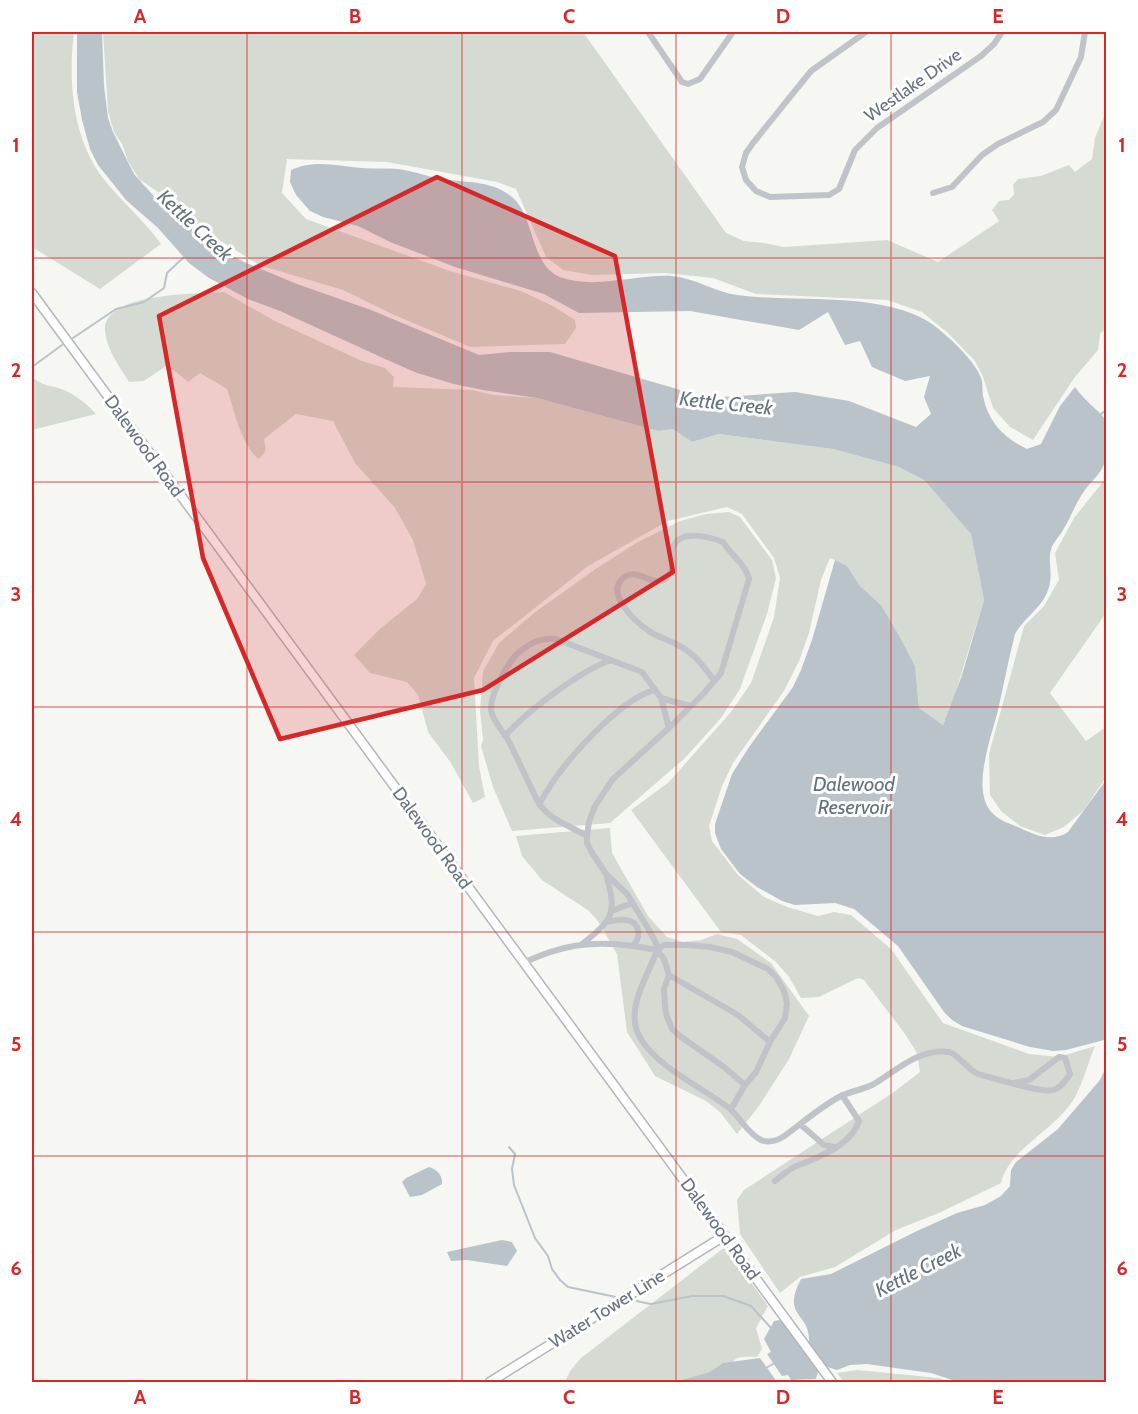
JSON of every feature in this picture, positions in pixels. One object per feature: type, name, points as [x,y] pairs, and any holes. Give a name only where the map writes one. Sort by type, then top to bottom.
[{"type":"main road","name":"Dalewood Road","points":[[32,293],[830,1380]]},
{"type":"main road","name":"Water Tower Line","points":[[490,1383],[724,1236]]},
{"type":"street","points":[[648,32],[682,82],[688,84],[700,79],[734,32]]},
{"type":"street","name":"Westlake Drive","points":[[866,32],[811,71],[746,153],[742,166],[746,180],[756,191],[770,197],[829,195],[839,189],[855,150],[866,138],[988,50],[1002,32]]},
{"type":"street","points":[[933,193],[952,187],[982,155],[998,144],[1043,122],[1056,110],[1081,57],[1085,32]]},
{"type":"street","points":[[714,680],[697,659],[681,646],[651,633],[621,605],[618,598],[617,590],[621,580],[628,576],[634,574],[658,582],[664,580],[673,567],[671,549],[685,536],[723,542],[731,555],[747,571],[748,579],[721,673],[669,728],[613,779],[595,806],[587,836],[587,843],[606,874],[632,903],[656,943],[657,950],[639,993],[635,1021],[637,1031],[655,1055],[673,1070],[731,1109],[752,1133],[765,1142],[776,1141],[842,1095],[865,1088],[890,1071],[933,1053],[949,1052],[955,1054],[969,1070],[1014,1083],[1050,1091],[1056,1090],[1067,1080],[1070,1068],[1065,1058],[1059,1057],[1029,1080],[1014,1083]]},
{"type":"street","points":[[587,836],[545,812],[506,736],[492,716],[494,693],[512,660],[538,640],[546,638],[556,639],[642,672],[660,698],[669,728]]},
{"type":"street","points":[[506,736],[530,711],[598,664],[611,660]]},
{"type":"street","points":[[539,804],[567,763],[609,720],[643,692],[655,690]]},
{"type":"street","points":[[660,698],[690,706]]},
{"type":"street","points":[[582,944],[606,922],[612,911],[613,902],[606,874]]},
{"type":"street","points":[[612,911],[632,903]]},
{"type":"street","points":[[606,922],[624,920],[638,926],[640,935],[633,946]]},
{"type":"street","points":[[524,963],[546,952],[582,944],[611,943],[657,950],[664,959],[669,975],[664,989],[666,1014],[672,1029],[745,1085]]},
{"type":"street","points":[[657,950],[664,945],[710,947],[732,952],[768,969],[784,991],[787,1003],[785,1018],[770,1042],[756,1072],[745,1085],[731,1109]]},
{"type":"street","points":[[669,975],[738,1015],[770,1042]]},
{"type":"street","points":[[775,1181],[795,1167],[805,1165],[835,1147],[855,1132],[859,1121],[842,1095]]},
{"type":"street","points":[[800,1124],[824,1145],[835,1147]]},
{"type":"highlighted area","points":[[437,177],[615,256],[673,572],[483,690],[280,739],[203,558],[159,316]]},
{"type":"shaded area","points":[[32,32],[74,32],[72,89],[85,145],[103,178],[161,244],[100,289],[32,247]]},
{"type":"shaded area","points":[[103,32],[583,32],[726,233],[744,241],[784,247],[887,240],[938,262],[999,221],[992,210],[999,201],[1009,200],[1014,194],[1013,185],[1018,179],[1041,176],[1069,165],[1075,172],[1092,159],[1095,138],[1106,111],[1106,328],[1100,334],[1098,350],[1075,377],[1033,440],[1010,427],[993,408],[975,361],[948,333],[922,312],[887,300],[756,294],[713,278],[665,273],[592,275],[563,270],[546,257],[516,189],[497,182],[387,162],[287,159],[282,193],[306,219],[450,271],[521,291],[553,306],[575,320],[576,328],[565,344],[470,347],[392,314],[343,290],[259,265],[197,226],[167,198],[139,179],[114,132],[108,111]]},
{"type":"shaded area","points":[[224,292],[275,321],[362,361],[385,368],[394,377],[393,387],[473,390],[493,395],[537,398],[658,431],[673,429],[692,442],[719,434],[833,449],[899,467],[924,480],[971,534],[984,600],[943,725],[919,708],[915,666],[881,605],[860,586],[847,566],[830,558],[821,580],[809,633],[799,661],[784,691],[733,763],[722,786],[709,826],[712,841],[738,875],[764,897],[818,916],[834,912],[851,915],[891,949],[943,1023],[1029,1054],[1059,1057],[1095,1046],[1074,1099],[1056,1120],[1013,1160],[1001,1183],[941,1212],[896,1230],[835,1267],[800,1277],[780,1293],[740,1234],[737,1200],[744,1190],[894,1092],[920,1072],[917,1053],[864,980],[858,978],[819,997],[801,998],[789,977],[776,962],[741,935],[721,932],[631,810],[669,782],[731,712],[751,683],[774,617],[780,578],[774,558],[742,514],[727,507],[668,521],[588,566],[493,641],[474,678],[479,766],[485,797],[473,803],[451,763],[428,732],[418,695],[407,682],[370,673],[354,655],[381,628],[417,599],[426,584],[413,540],[395,508],[355,463],[333,421],[296,414],[264,439],[265,451],[258,459],[242,435],[227,389],[200,373],[188,382],[166,366],[144,381],[129,382],[111,351],[105,331],[108,318],[119,309],[134,302],[154,298]]},
{"type":"shaded area","points":[[32,377],[44,384],[73,394],[96,414],[32,430]]},
{"type":"shaded area","points":[[1106,478],[1106,613],[1050,693],[1086,741],[1106,727],[1106,777],[1084,810],[1064,827],[1045,835],[1020,826],[1001,811],[990,795],[989,754],[1024,626],[1044,606],[1059,580],[1055,553],[1074,518]]},
{"type":"shaded area","points":[[729,512],[740,517],[772,560],[776,578],[767,614],[740,689],[721,718],[685,758],[610,823],[512,831],[493,787],[481,746],[483,740],[480,710],[483,671],[499,643],[534,613],[636,543],[680,521],[706,514]]},
{"type":"shaded area","points":[[610,828],[612,853],[648,916],[667,937],[683,942],[701,940],[717,934],[737,939],[771,963],[809,1016],[789,1059],[759,1106],[737,1134],[720,1112],[706,1101],[655,1076],[627,1032],[617,954],[598,921],[589,911],[542,880],[522,856],[516,836]]},
{"type":"shaded area","points":[[725,1247],[768,1306],[756,1328],[762,1349],[757,1357],[743,1357],[734,1360],[728,1382],[565,1382],[570,1371],[581,1358]]},
{"type":"shaded area","points":[[857,1370],[939,1378],[949,1382],[844,1382],[837,1373]]},
{"type":"water","name":"Dalewood Reservoir","points":[[77,32],[102,32],[104,86],[108,118],[113,132],[134,174],[160,203],[180,216],[187,225],[244,262],[297,284],[371,310],[479,355],[550,352],[708,398],[795,392],[849,401],[916,427],[931,414],[924,397],[930,376],[905,381],[872,367],[860,341],[845,345],[828,312],[799,330],[690,311],[579,313],[544,294],[455,267],[390,242],[358,226],[323,217],[310,211],[296,195],[290,182],[291,170],[317,164],[398,169],[496,188],[512,197],[519,205],[543,262],[550,271],[574,281],[602,282],[672,276],[689,279],[737,295],[861,302],[909,312],[929,322],[966,355],[981,378],[985,405],[993,421],[1011,440],[1027,449],[1041,444],[1060,406],[1075,387],[1105,419],[1104,464],[1087,487],[1054,542],[1050,557],[1050,582],[1045,597],[1015,634],[985,758],[983,786],[984,799],[995,816],[1032,833],[1044,837],[1056,837],[1068,832],[1106,780],[1106,1382],[958,1382],[931,1373],[867,1364],[850,1365],[837,1370],[824,1366],[819,1368],[816,1379],[791,1380],[788,1375],[782,1376],[767,1354],[771,1352],[764,1339],[774,1321],[779,1320],[788,1326],[802,1343],[809,1341],[808,1332],[795,1308],[794,1301],[801,1279],[831,1274],[917,1231],[957,1213],[985,1205],[1001,1196],[1010,1186],[1011,1170],[1016,1162],[1058,1129],[1100,1080],[1105,1069],[1104,1040],[1053,1051],[1030,1047],[962,1026],[952,1020],[898,946],[854,909],[835,903],[795,905],[782,901],[740,874],[721,849],[715,833],[715,824],[732,774],[793,687],[801,670],[835,560],[847,566],[860,586],[881,605],[915,666],[919,708],[943,725],[962,675],[984,600],[971,534],[924,480],[899,467],[833,449],[719,434],[692,442],[673,429],[658,431],[537,398],[454,384],[417,373],[280,311],[248,299],[209,278],[189,263],[158,228],[126,200],[98,165],[90,149],[77,92]]},
{"type":"water","points":[[429,1167],[439,1173],[442,1184],[422,1195],[410,1197],[402,1182]]},
{"type":"water","points":[[502,1240],[512,1242],[517,1251],[507,1266],[467,1260],[451,1261],[447,1252]]},
{"type":"water","points":[[760,1358],[777,1382],[675,1382],[710,1372],[723,1363]]},
{"type":"waterway","points":[[73,338],[116,309],[144,302],[164,288],[167,273],[184,257]]},
{"type":"waterway","points":[[32,367],[62,345]]},
{"type":"waterway","points":[[1101,414],[1106,410]]},
{"type":"waterway","points":[[509,1147],[515,1154],[512,1169],[514,1185],[535,1238],[548,1256],[552,1269],[568,1287],[616,1297]]},
{"type":"waterway","points":[[631,1300],[651,1304],[692,1296],[723,1296],[751,1306],[771,1328]]},
{"type":"waterway","name":"Kettle Creek","points":[[766,1368],[776,1362]]}]
